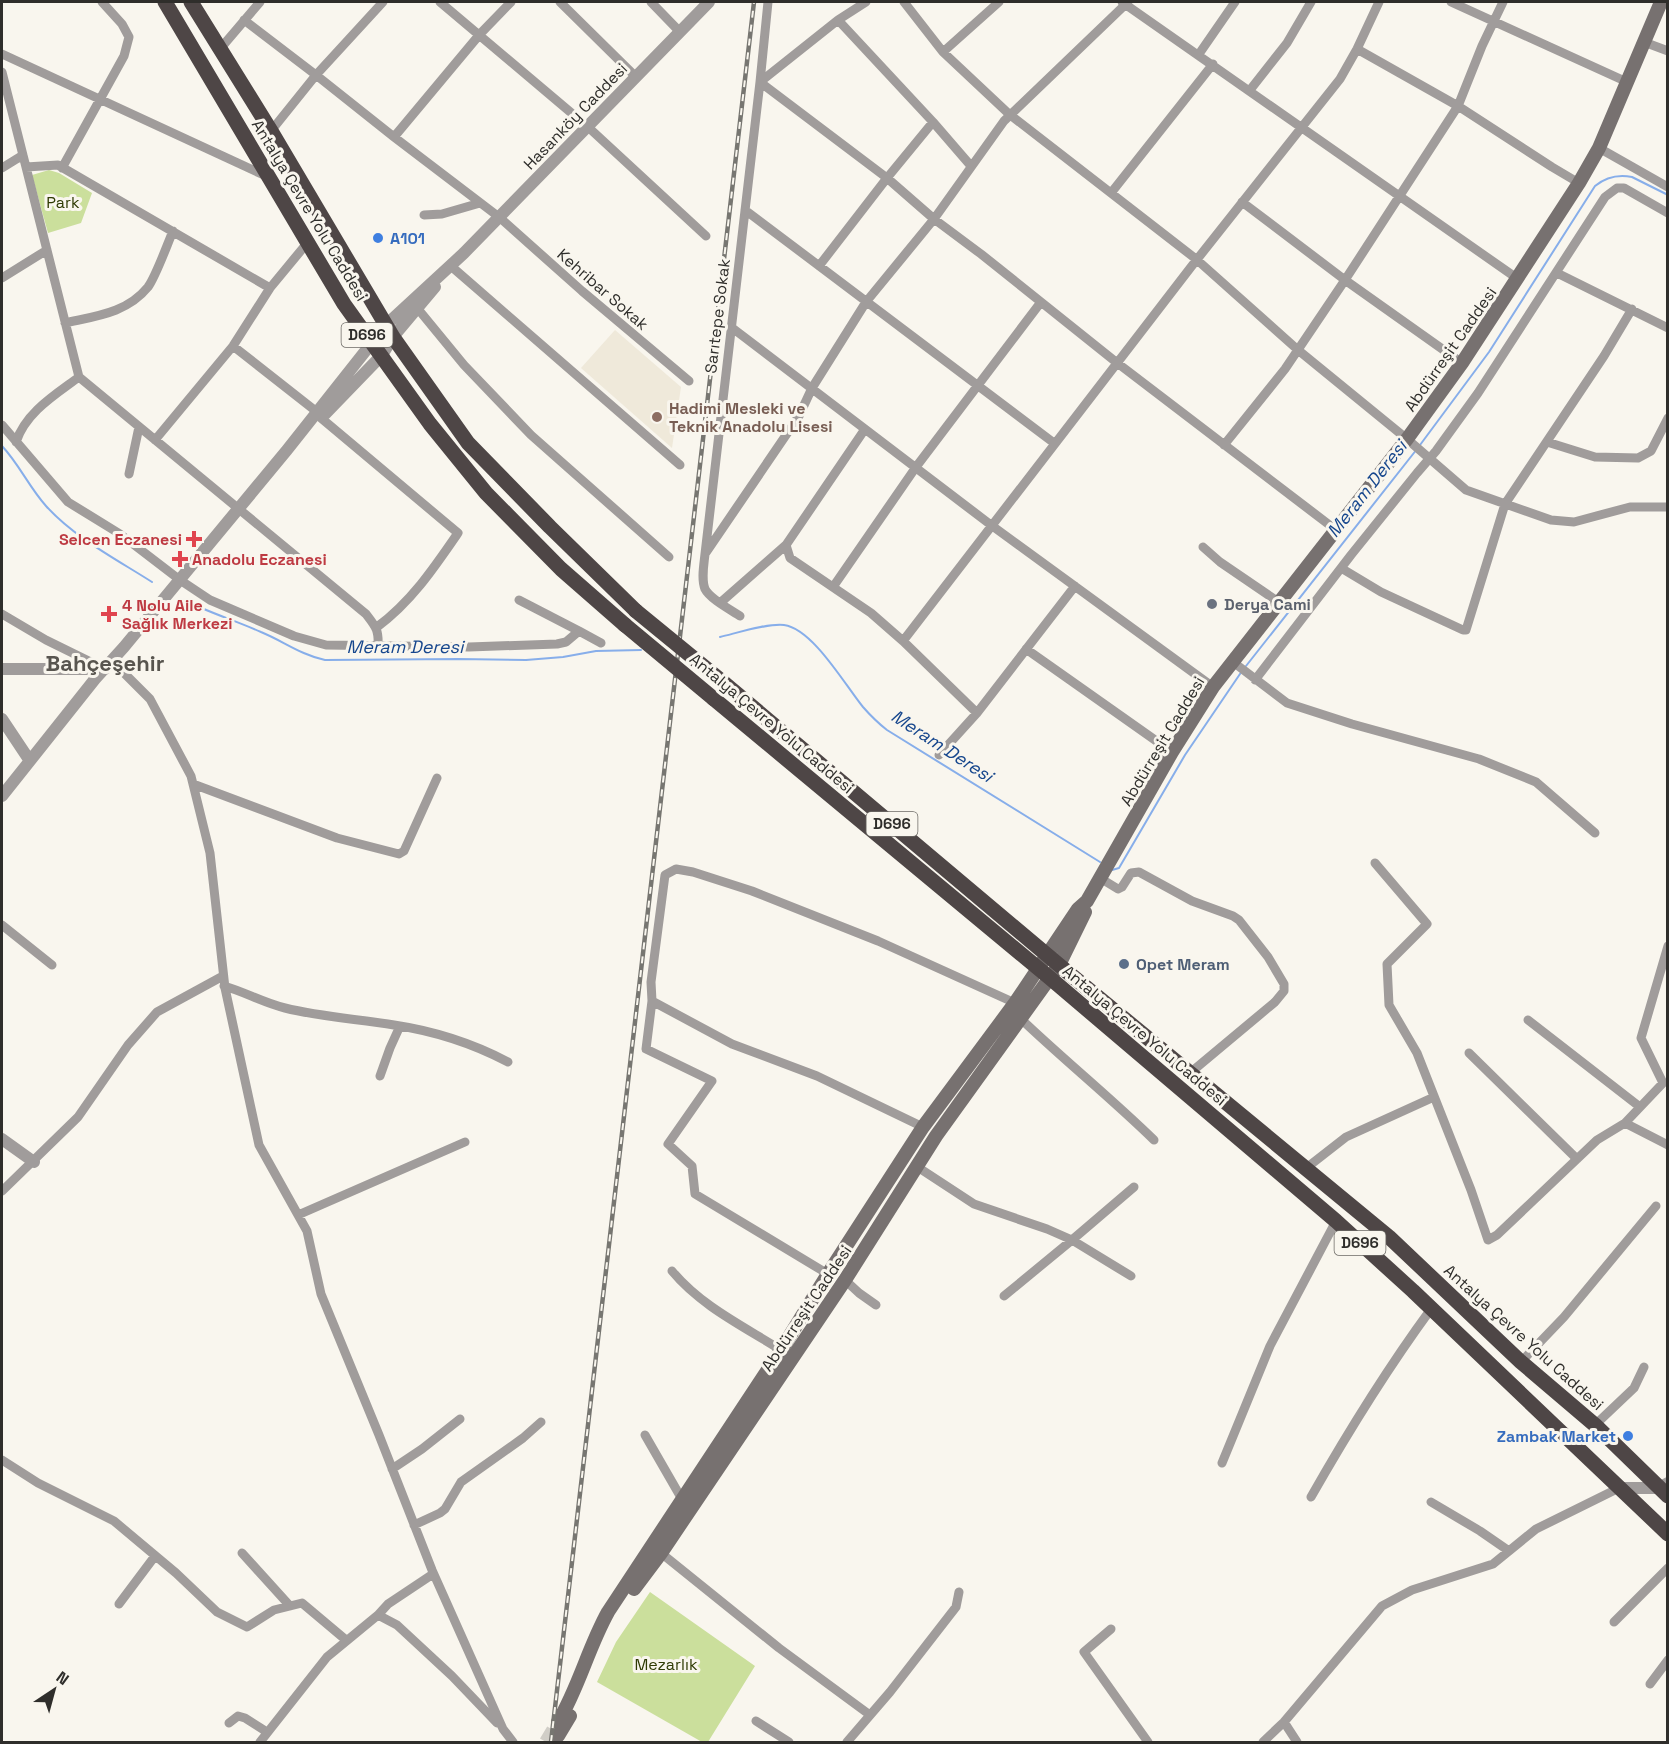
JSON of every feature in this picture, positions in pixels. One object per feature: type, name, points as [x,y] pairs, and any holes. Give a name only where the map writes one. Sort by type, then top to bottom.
[{"type":"highway","name":"Antalya Çevre Yolu Caddesi","points":[[165,2],[344,304],[430,424],[486,493],[561,569],[625,625],[1336,1221],[1668,1534]]},
{"type":"highway","name":"Antalya Çevre Yolu Caddesi","points":[[191,2],[271,131],[389,331],[468,442],[550,527],[636,611],[1389,1237],[1521,1362],[1665,1489]]},
{"type":"main road","name":"Abdürreşit Caddesi","points":[[558,1736],[574,1709],[608,1628],[845,1280],[936,1136],[1021,1019],[1044,974],[1084,914],[1087,901],[1172,752],[1214,687],[1235,664],[1336,530],[1410,441],[1518,279],[1599,148],[1661,2]]},
{"type":"main road","name":"Abdürreşit Caddesi","points":[[558,1722],[572,1699],[592,1644],[603,1622],[781,1350],[923,1127],[1015,1003],[1044,974]]},
{"type":"street","points":[[62,168],[124,56],[129,37],[122,24],[102,2]]},
{"type":"street","points":[[220,50],[260,2]]},
{"type":"street","points":[[271,131],[316,75],[381,2]]},
{"type":"street","points":[[440,2],[588,127],[706,236]]},
{"type":"street","points":[[394,137],[480,34],[511,2]]},
{"type":"street","points":[[560,2],[636,77]]},
{"type":"street","points":[[651,2],[680,32]]},
{"type":"street","name":"Hasanköy Caddesi","points":[[464,253],[710,2]]},
{"type":"street","name":"Sarıtepe Sokak","points":[[740,616],[720,603],[705,589],[705,554],[768,2]]},
{"type":"street","points":[[866,2],[838,20],[760,82],[887,178],[934,219],[1116,362],[1336,530]]},
{"type":"street","points":[[904,2],[944,52],[1009,114],[1196,259],[1298,350],[1466,490],[1551,520],[1574,522],[1630,507],[1668,507]]},
{"type":"street","points":[[944,52],[999,2]]},
{"type":"street","points":[[705,554],[799,416],[812,388],[866,302],[934,219],[1009,114],[1125,2],[1518,279]]},
{"type":"street","points":[[1199,54],[1235,2]]},
{"type":"street","points":[[1250,90],[1287,43],[1311,2]]},
{"type":"street","points":[[903,641],[1196,259],[1340,79],[1379,2]]},
{"type":"street","points":[[1451,2],[1627,82]]},
{"type":"street","points":[[1224,445],[1285,369],[1458,106],[1503,2]]},
{"type":"street","name":"Kehribar Sokak","points":[[244,20],[499,217],[689,381]]},
{"type":"street","points":[[838,20],[971,166]]},
{"type":"street","points":[[1644,42],[1668,51]]},
{"type":"street","points":[[1357,49],[1458,106],[1579,183]]},
{"type":"street","points":[[2,54],[270,178]]},
{"type":"street","points":[[1111,193],[1213,64]]},
{"type":"street","points":[[2,79],[79,377],[366,614],[376,627],[379,637],[378,647]]},
{"type":"street","points":[[819,266],[933,122]]},
{"type":"street","points":[[1599,148],[1668,187]]},
{"type":"street","points":[[2,168],[23,155]]},
{"type":"street","points":[[26,167],[58,165],[270,288]]},
{"type":"street","points":[[1252,677],[1478,393],[1605,197],[1617,188],[1624,188],[1668,213]]},
{"type":"street","points":[[1242,202],[1345,280],[1462,363]]},
{"type":"street","points":[[424,214],[442,214],[480,203]]},
{"type":"street","points":[[745,210],[1054,443]]},
{"type":"street","points":[[65,322],[99,316],[129,305],[149,285],[173,231]]},
{"type":"street","points":[[155,440],[233,346],[270,288],[308,242]]},
{"type":"street","points":[[2,278],[47,250]]},
{"type":"street","points":[[319,415],[342,397],[389,331],[464,253]]},
{"type":"street","points":[[389,331],[418,309],[464,253]]},
{"type":"street","points":[[452,267],[680,465]]},
{"type":"street","points":[[1557,273],[1668,328]]},
{"type":"street","points":[[833,587],[916,467],[1041,302]]},
{"type":"street","points":[[418,309],[464,365],[531,435],[669,557]]},
{"type":"street","points":[[1341,568],[1381,592],[1466,630],[1505,504],[1604,356],[1632,309]]},
{"type":"street","points":[[731,327],[991,525],[1214,687]]},
{"type":"street","points":[[233,346],[319,415],[458,533],[418,589],[394,615],[376,627]]},
{"type":"street","points":[[2,796],[287,450],[377,349]]},
{"type":"street","points":[[16,442],[20,429],[41,405],[79,377]]},
{"type":"street","points":[[1546,442],[1595,457],[1638,458],[1651,451],[1668,418]]},
{"type":"street","points":[[2,425],[68,502],[120,534],[210,600],[294,636],[327,645],[469,647],[557,644],[566,642],[579,631]]},
{"type":"street","points":[[129,474],[139,427]]},
{"type":"street","points":[[720,603],[786,545],[866,429]]},
{"type":"street","points":[[786,545],[790,558],[871,613],[977,713]]},
{"type":"street","points":[[1203,547],[1220,562],[1280,603]]},
{"type":"street","points":[[939,754],[977,713],[1075,586]]},
{"type":"street","points":[[519,600],[601,643]]},
{"type":"street","points":[[2,614],[46,640],[108,665],[150,699],[191,776],[210,853],[224,981],[259,1145],[306,1231],[321,1294],[434,1574],[503,1730]]},
{"type":"street","points":[[1026,649],[1172,752]]},
{"type":"street","points":[[1235,664],[1287,703],[1479,759],[1536,782],[1595,833]]},
{"type":"street","points":[[2,669],[108,665]]},
{"type":"street","points":[[2,719],[30,761]]},
{"type":"street","points":[[193,784],[337,838],[399,854],[404,851],[437,778]]},
{"type":"street","points":[[1375,863],[1426,924],[1387,964],[1389,1005],[1417,1053],[1471,1190],[1488,1240],[1497,1235],[1597,1140],[1625,1123],[1663,1083],[1641,1038],[1668,946]]},
{"type":"street","points":[[828,1274],[695,1194],[692,1166],[668,1144],[712,1081],[645,1049],[664,875],[676,869],[693,872],[752,891],[857,932],[1015,1003]]},
{"type":"street","points":[[1100,878],[1118,889],[1122,887],[1131,873],[1139,872],[1192,901],[1233,916],[1246,928],[1268,957],[1284,984],[1284,991],[1275,1002],[1190,1072]]},
{"type":"street","points":[[2,925],[52,965]]},
{"type":"street","points":[[2,1191],[78,1117],[128,1045],[157,1012],[224,981],[284,1008],[444,1035],[471,1044],[508,1062]]},
{"type":"street","points":[[652,1001],[732,1044],[818,1076],[923,1127]]},
{"type":"street","points":[[1021,1019],[1154,1140]]},
{"type":"street","points":[[1528,1020],[1640,1107]]},
{"type":"street","points":[[380,1076],[400,1026]]},
{"type":"street","points":[[1469,1053],[1577,1159]]},
{"type":"street","points":[[1305,1169],[1346,1137],[1434,1097]]},
{"type":"street","points":[[1625,1123],[1668,1145]]},
{"type":"street","points":[[2,1139],[34,1162]]},
{"type":"street","points":[[298,1215],[465,1142]]},
{"type":"street","points":[[916,1166],[974,1204],[1072,1240],[1131,1276]]},
{"type":"street","points":[[1004,1296],[1134,1187]]},
{"type":"street","points":[[1521,1362],[1564,1317],[1656,1206]]},
{"type":"street","points":[[1222,1463],[1270,1346],[1336,1221]]},
{"type":"street","points":[[672,1271],[685,1286],[708,1305],[781,1350]]},
{"type":"street","points":[[845,1280],[876,1305]]},
{"type":"street","points":[[1311,1497],[1395,1359],[1431,1309]]},
{"type":"street","points":[[1594,1425],[1634,1388],[1644,1367]]},
{"type":"street","points":[[392,1469],[460,1419]]},
{"type":"street","points":[[414,1526],[431,1519],[445,1509],[461,1482],[542,1422]]},
{"type":"street","points":[[645,1435],[683,1501]]},
{"type":"street","points":[[2,1460],[38,1483],[114,1521],[217,1612],[247,1627],[274,1610],[302,1603],[346,1640]]},
{"type":"street","points":[[1263,1743],[1284,1722],[1382,1606],[1412,1590],[1493,1564],[1536,1529],[1619,1488],[1665,1489]]},
{"type":"street","points":[[1431,1502],[1509,1551]]},
{"type":"street","points":[[242,1553],[290,1606]]},
{"type":"street","points":[[661,1553],[779,1648],[870,1715]]},
{"type":"street","points":[[119,1604],[155,1556]]},
{"type":"street","points":[[1614,1622],[1668,1568]]},
{"type":"street","points":[[260,1743],[327,1657],[388,1604],[434,1574]]},
{"type":"street","points":[[847,1743],[956,1607],[959,1592]]},
{"type":"street","points":[[378,1615],[397,1624],[452,1676],[513,1743]]},
{"type":"street","points":[[1111,1629],[1084,1652],[1148,1743]]},
{"type":"street","points":[[1650,1684],[1668,1660]]},
{"type":"street","points":[[229,1723],[238,1716],[267,1732]]},
{"type":"street","points":[[756,1720],[789,1743]]},
{"type":"street","points":[[1284,1722],[1297,1743]]},
{"type":"shaded area","name":"Hadimi Mesleki ve Teknik Anadolu Lisesi","points":[[615,330],[681,387],[672,448],[581,368]]},
{"type":"green space","name":"Park","points":[[49,170],[59,173],[92,193],[81,223],[48,233],[32,175]]},
{"type":"green space","name":"Mezarlık","points":[[650,1592],[755,1666],[708,1742],[702,1742],[597,1682],[616,1642]]},
{"type":"waterway","name":"Meram Deresi","points":[[1420,445],[1489,352],[1595,186],[1612,177],[1627,176],[1668,195]]},
{"type":"waterway","name":"Meram Deresi","points":[[2,446],[40,499],[57,518],[96,547],[152,582]]},
{"type":"waterway","name":"Meram Deresi","points":[[1246,666],[1417,449]]},
{"type":"waterway","name":"Meram Deresi","points":[[182,599],[261,632],[308,655],[325,660],[526,660],[596,651],[641,650]]},
{"type":"waterway","name":"Meram Deresi","points":[[720,637],[770,625],[784,625],[795,629],[806,636],[828,659],[863,707],[887,730],[1100,862]]},
{"type":"waterway","name":"Meram Deresi","points":[[1112,870],[1119,868],[1185,755],[1242,671]]},
{"type":"tunnel","points":[[546,1742],[558,1722]]},
{"type":"railway","points":[[551,1742],[754,2]]},
{"type":"place","name":"A101","points":[[378,238]]},
{"type":"place","name":"Hadimi Mesleki ve Teknik Anadolu Lisesi","points":[[657,417]]},
{"type":"place","name":"Selcen Eczanesi","points":[[194,539]]},
{"type":"place","name":"Anadolu Eczanesi","points":[[180,559]]},
{"type":"place","name":"Derya Cami","points":[[1212,604]]},
{"type":"place","name":"4 Nolu Aile Sağlık Merkezi","points":[[109,614]]},
{"type":"place","name":"Opet Meram","points":[[1124,964]]},
{"type":"place","name":"Zambak Market","points":[[1628,1436]]},
{"type":"district","name":"Bahçeşehir","points":[[105,663]]}]
